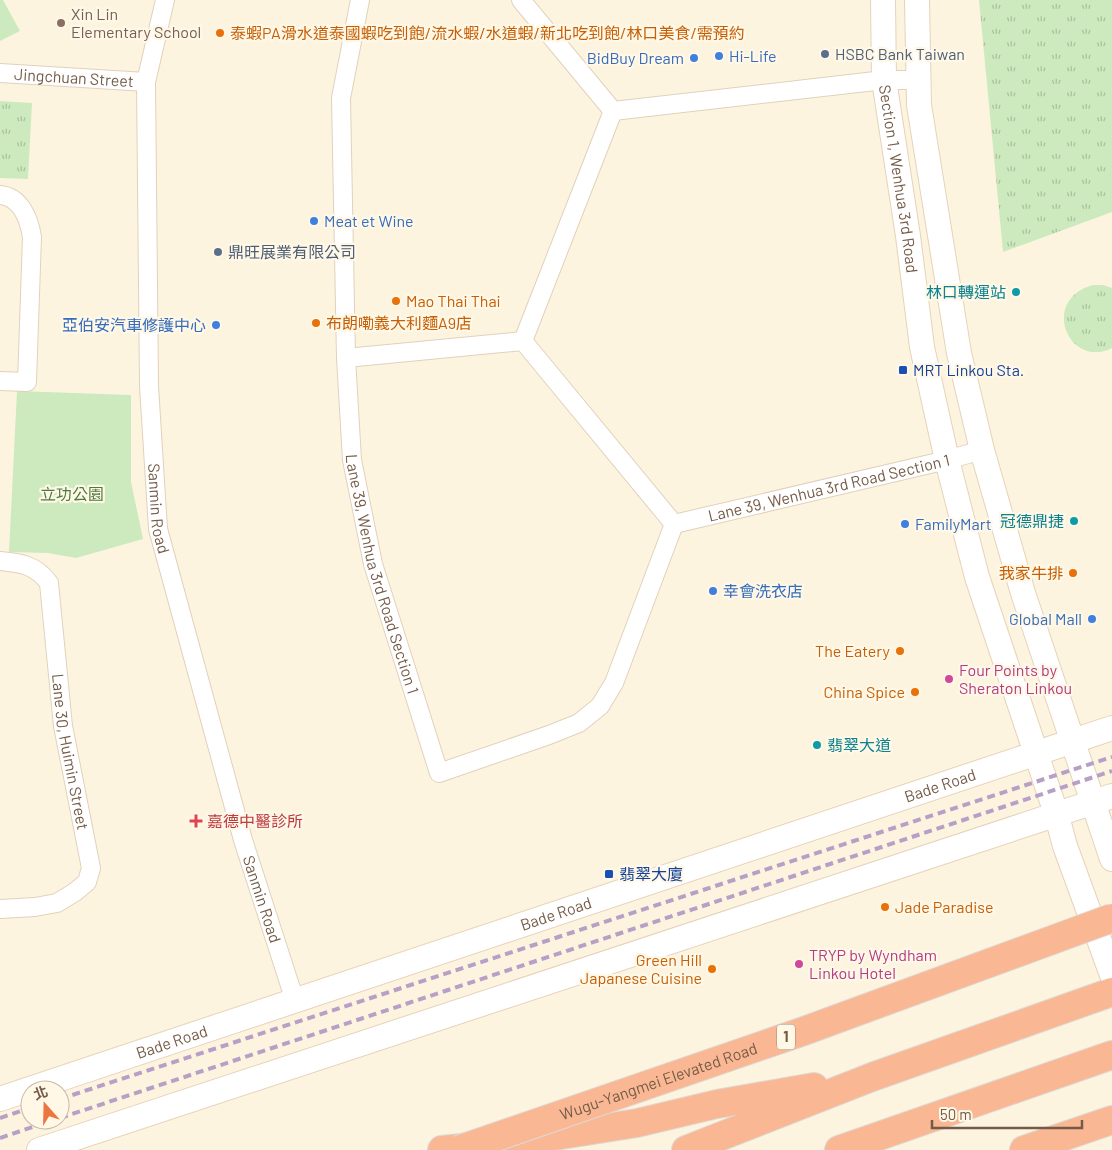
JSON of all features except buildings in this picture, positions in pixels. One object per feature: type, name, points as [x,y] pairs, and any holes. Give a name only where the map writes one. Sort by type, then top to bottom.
[{"type":"highway","name":"Wugu-Yangmei Elevated Road","points":[[458,1150],[804,1031],[1112,918]]},
{"type":"highway","points":[[686,1150],[872,1077],[1112,992]]},
{"type":"highway","points":[[839,1150],[1112,1055]]},
{"type":"highway","points":[[442,1150],[510,1143],[637,1123],[717,1104],[872,1077]]},
{"type":"highway","points":[[1024,1150],[1112,1120]]},
{"type":"street","name":"Sanmin Road","points":[[165,0],[146,82],[149,386],[158,529],[243,840],[295,1001]]},
{"type":"street","name":"Lane 39, Wenhua 3rd Road Section 1","points":[[360,0],[342,98],[346,358],[352,460],[372,564],[439,773],[579,723],[600,706],[614,683],[674,524],[947,460],[982,450]]},
{"type":"street","points":[[521,0],[613,111]]},
{"type":"street","name":"Section 1, Wenhua 3rd Road","points":[[883,0],[884,80],[908,236],[922,346],[947,460],[977,577],[1057,816],[1065,846],[1112,975]]},
{"type":"street","name":"Section 1, Wenhua 3rd Road","points":[[917,0],[919,105],[959,353],[982,450],[1023,593],[1073,741],[1103,799],[1104,835],[1112,859]]},
{"type":"street","name":"Jingchuan Street","points":[[0,73],[146,82]]},
{"type":"street","points":[[613,111],[884,80],[918,80]]},
{"type":"street","points":[[523,341],[613,111]]},
{"type":"street","points":[[0,195],[21,206],[30,222],[32,236],[28,382],[0,381]]},
{"type":"street","points":[[346,358],[523,341]]},
{"type":"street","points":[[523,341],[674,524]]},
{"type":"street","name":"Lane 30, Huimin Street","points":[[0,561],[18,562],[32,568],[42,574],[49,583],[63,726],[91,868],[87,882],[57,903],[36,907],[0,909]]},
{"type":"street","name":"Bade Road","points":[[0,1099],[1112,728]]},
{"type":"street","points":[[39,1150],[1057,816],[1103,799]]},
{"type":"green space","points":[[0,0],[3,0],[20,31],[0,41]]},
{"type":"green space","points":[[979,0],[1112,0],[1112,212],[1003,252]]},
{"type":"green space","points":[[0,101],[32,103],[28,179],[0,178]]},
{"type":"green space","points":[[1093,285],[1103,285],[1112,288],[1112,348],[1097,352],[1083,350],[1073,342],[1066,330],[1064,317],[1067,304],[1077,293]]},
{"type":"green space","name":"立功公園","points":[[17,391],[131,395],[131,482],[143,539],[76,558],[48,553],[9,552]]},
{"type":"railway","points":[[70,1096],[1112,757]]},
{"type":"railway","points":[[70,1115],[1112,771]]},
{"type":"railway","points":[[0,1118],[20,1111]]},
{"type":"railway","points":[[0,1138],[24,1130]]},
{"type":"place","name":"Xin Lin Elementary School","points":[[61,23]]},
{"type":"place","name":"泰蝦PA滑水道泰國蝦吃到飽/流水蝦/水道蝦/新北吃到飽/林口美食/需預約","points":[[220,33]]},
{"type":"place","name":"HSBC Bank Taiwan","points":[[825,54]]},
{"type":"place","name":"Hi-Life","points":[[719,56]]},
{"type":"place","name":"BidBuy Dream","points":[[694,58]]},
{"type":"place","name":"Meat et Wine","points":[[314,221]]},
{"type":"place","name":"鼎旺展業有限公司","points":[[218,252]]},
{"type":"place","name":"林口轉運站","points":[[1016,292]]},
{"type":"place","name":"Mao Thai Thai","points":[[396,301]]},
{"type":"place","name":"布朗嘞義大利麵A9店","points":[[316,323]]},
{"type":"place","name":"亞伯安汽車修護中心","points":[[216,325]]},
{"type":"place","name":"MRT Linkou Sta.","points":[[903,370]]},
{"type":"place","name":"冠德鼎捷","points":[[1074,521]]},
{"type":"place","name":"FamilyMart","points":[[905,524]]},
{"type":"place","name":"我家牛排","points":[[1073,573]]},
{"type":"place","name":"幸會洗衣店","points":[[713,591]]},
{"type":"place","name":"Global Mall","points":[[1092,619]]},
{"type":"place","name":"The Eatery","points":[[900,651]]},
{"type":"place","name":"Four Points by Sheraton Linkou","points":[[949,679]]},
{"type":"place","name":"China Spice","points":[[915,692]]},
{"type":"place","name":"翡翠大道","points":[[817,745]]},
{"type":"place","name":"嘉德中醫診所","points":[[196,821]]},
{"type":"place","name":"翡翠大廈","points":[[609,874]]},
{"type":"place","name":"Jade Paradise","points":[[885,907]]},
{"type":"place","name":"TRYP by Wyndham Linkou Hotel","points":[[799,964]]},
{"type":"place","name":"Green Hill Japanese Cuisine","points":[[712,969]]}]
